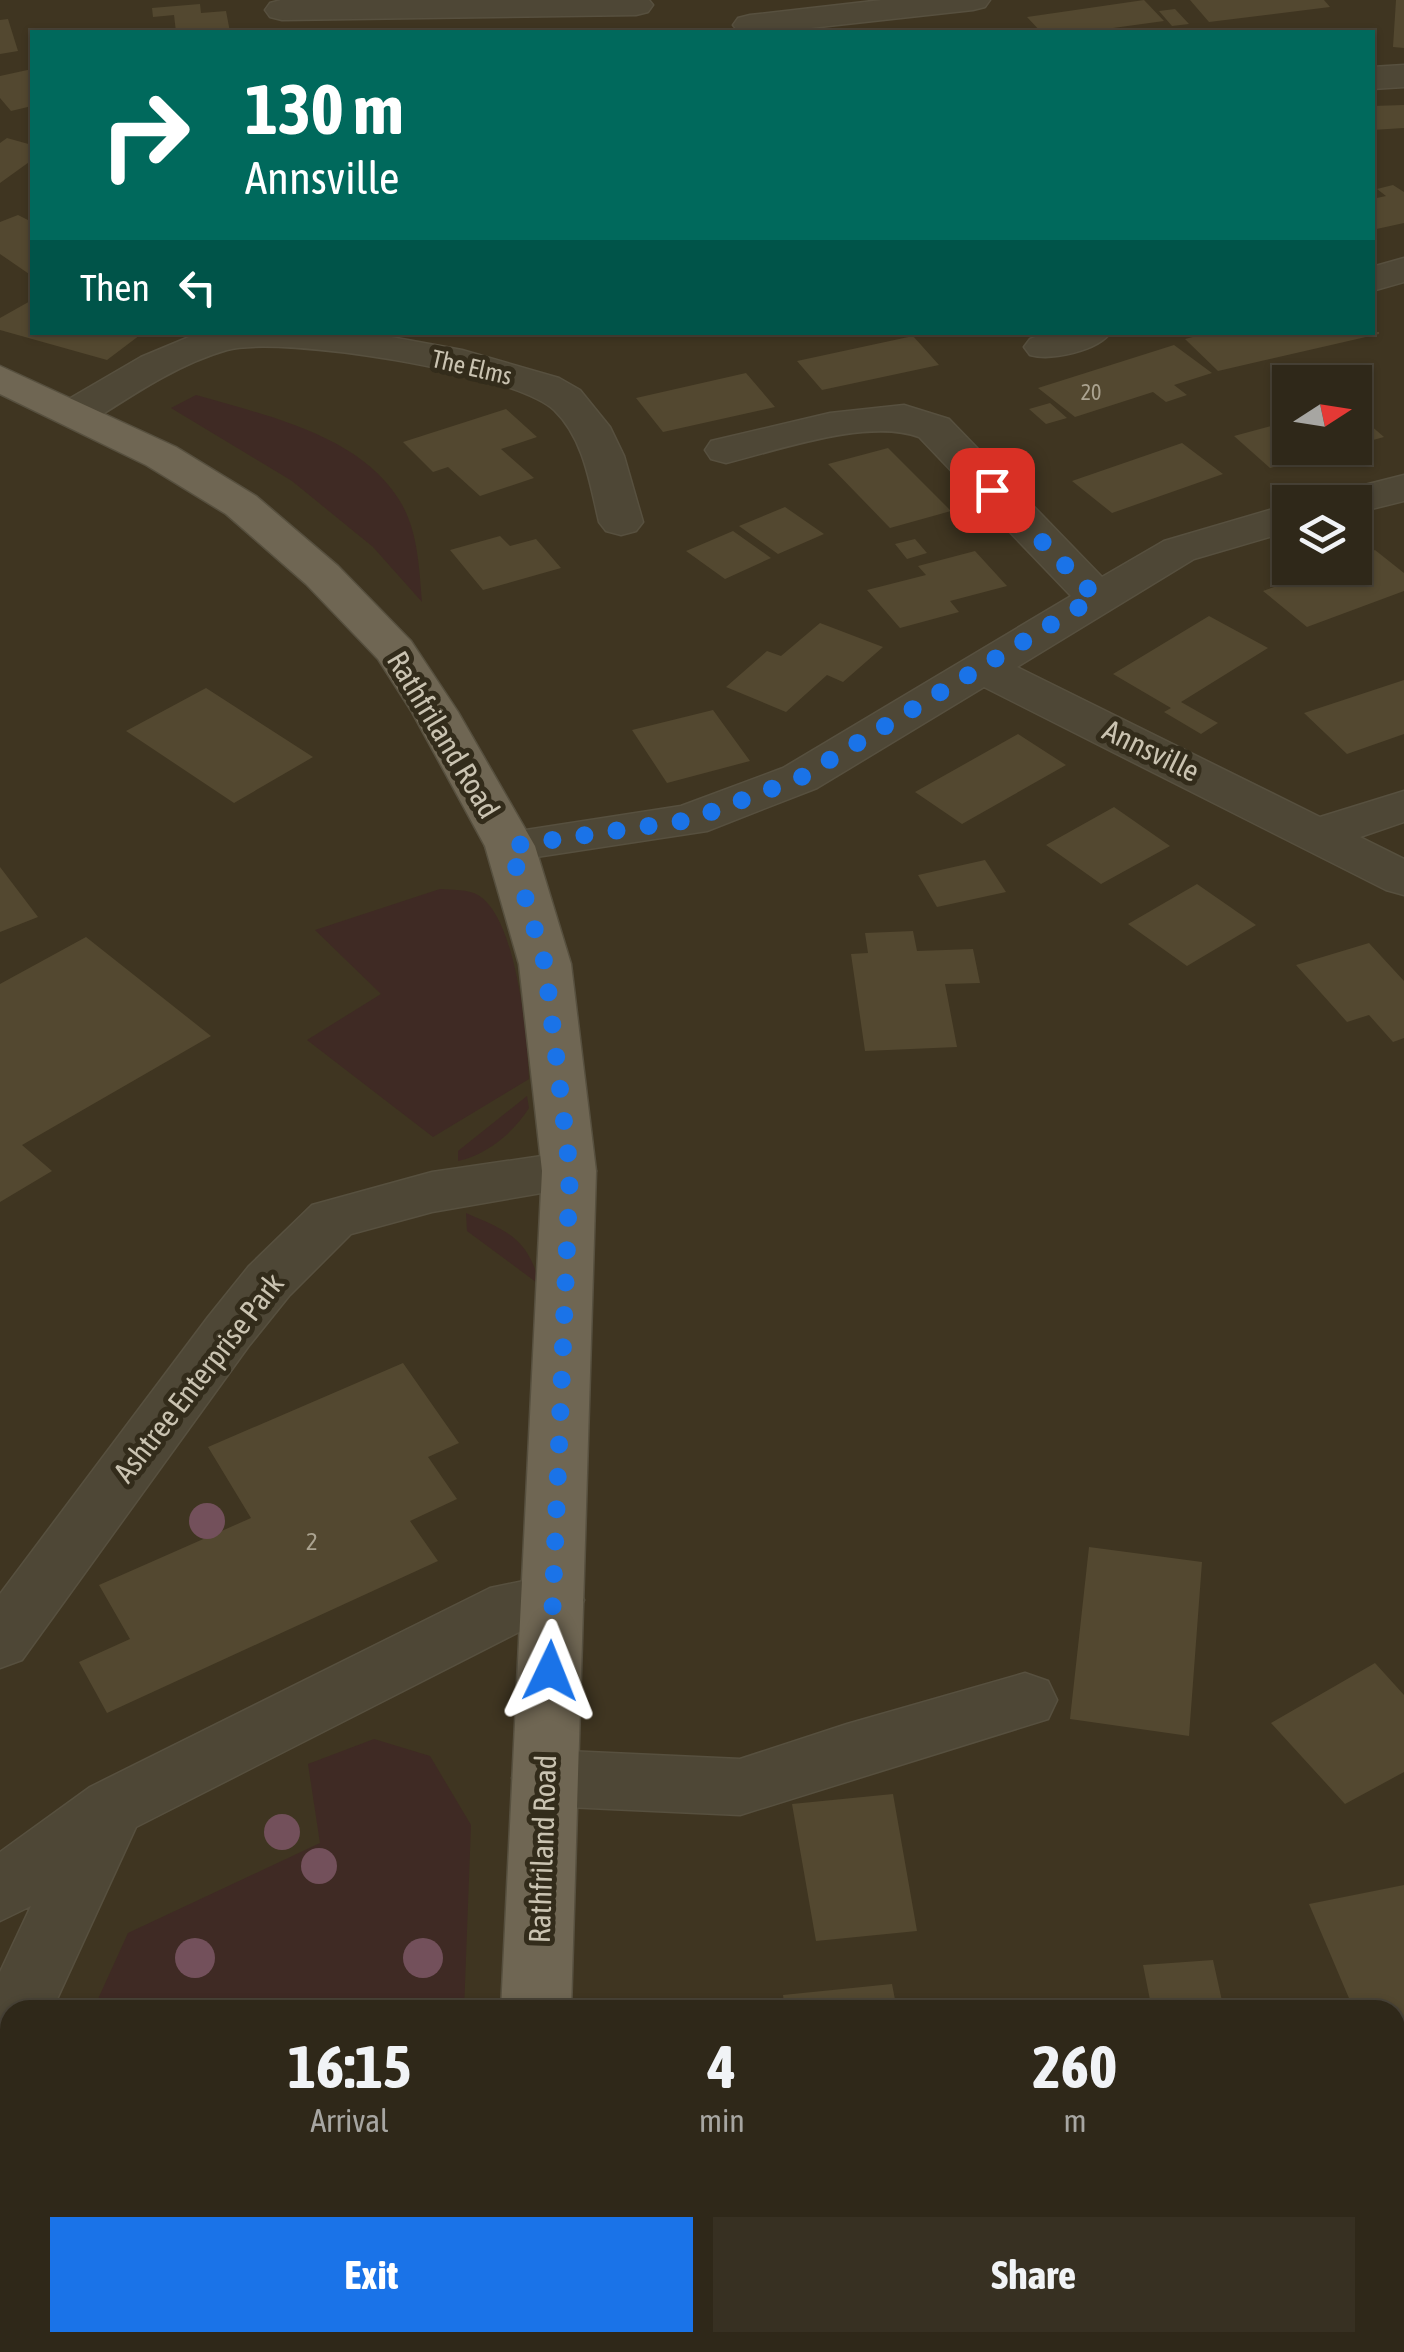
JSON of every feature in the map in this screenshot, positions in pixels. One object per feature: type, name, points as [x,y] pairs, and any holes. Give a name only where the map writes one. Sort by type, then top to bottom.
[{"type":"main road","name":"Rathfriland Road","points":[[0,378],[161,456],[241,505],[322,575],[395,650],[435,712],[510,846],[545,964],[570,1171],[536,2000]]},
{"type":"street","points":[[750,25],[973,0]]},
{"type":"street","points":[[282,14],[636,6]]},
{"type":"street","points":[[1375,78],[1404,76]]},
{"type":"street","points":[[1375,278],[1404,270]]},
{"type":"street","name":"The Elms","points":[[77,412],[170,355],[240,335]]},
{"type":"street","name":"The Elms","points":[[255,335],[357,344],[507,371],[563,396],[600,442],[621,522]]},
{"type":"street","points":[[1044,347],[1082,335]]},
{"type":"street","points":[[726,450],[830,425],[904,417],[934,428],[1096,597]]},
{"type":"street","points":[[1372,496],[1404,488]]},
{"type":"street","points":[[510,846],[690,820],[800,778],[1178,550],[1272,523]]},
{"type":"street","name":"Annsville","points":[[982,668],[1404,880]]},
{"type":"street","points":[[1318,834],[1404,806]]},
{"type":"street","name":"Ashtree Enterprise Park","points":[[0,1642],[228,1332],[269,1282],[332,1219],[432,1192],[570,1171]]},
{"type":"street","points":[[0,1892],[112,1806],[512,1606],[553,1600]]},
{"type":"street","points":[[546,1778],[740,1787],[846,1751],[1025,1700]]},
{"type":"street","points":[[22,2000],[112,1806]]},
{"type":"shaded area","points":[[196,395],[307,430],[359,458],[380,476],[398,498],[410,522],[422,602],[373,547],[292,481],[171,408]]},
{"type":"shaded area","points":[[440,889],[478,895],[502,927],[517,979],[529,1079],[433,1137],[307,1040],[381,994],[315,930]]},
{"type":"shaded area","points":[[527,1096],[529,1108],[508,1134],[479,1154],[458,1161],[458,1151]]},
{"type":"shaded area","points":[[466,1213],[514,1238],[529,1256],[540,1285],[467,1231]]},
{"type":"shaded area","points":[[374,1739],[430,1756],[471,1825],[464,2000],[98,2000],[128,1933],[320,1843],[308,1764]]},
{"type":"building","points":[[1144,0],[1164,21],[1099,30],[1039,30],[1027,17]]},
{"type":"building","points":[[1190,0],[1324,0],[1330,7],[1209,22]]},
{"type":"building","points":[[1396,0],[1404,0],[1404,48],[1393,47]]},
{"type":"building","points":[[200,4],[201,13],[226,11],[230,30],[176,30],[174,15],[153,17],[152,8]]},
{"type":"building","points":[[1175,9],[1189,24],[1172,26],[1159,11]]},
{"type":"building","points":[[8,19],[18,51],[0,54],[0,20]]},
{"type":"building","points":[[30,69],[30,106],[11,111],[0,98],[0,76]]},
{"type":"building","points":[[1404,105],[1404,128],[1375,130],[1375,106]]},
{"type":"building","points":[[7,138],[30,144],[30,161],[0,183],[0,143]]},
{"type":"building","points":[[1393,185],[1404,192],[1404,223],[1375,229],[1375,198],[1386,196],[1377,189]]},
{"type":"building","points":[[18,215],[30,221],[30,275],[0,254],[0,222]]},
{"type":"building","points":[[30,301],[30,335],[140,335],[107,360],[0,330],[0,318]]},
{"type":"building","points":[[1200,335],[1375,335],[1218,371],[1185,339]]},
{"type":"building","points":[[913,336],[939,365],[822,390],[797,361]]},
{"type":"building","points":[[1174,345],[1212,373],[1174,385],[1187,395],[1166,402],[1153,392],[1075,417],[1038,388]]},
{"type":"building","points":[[746,373],[775,407],[663,432],[636,398]]},
{"type":"building","points":[[1050,403],[1067,418],[1046,424],[1029,409]]},
{"type":"building","points":[[506,409],[537,437],[501,449],[534,478],[480,496],[448,467],[433,472],[403,442]]},
{"type":"building","points":[[1272,426],[1272,465],[1281,465],[1270,468],[1234,436]]},
{"type":"building","points":[[1372,427],[1384,437],[1372,440]]},
{"type":"building","points":[[1182,443],[1223,474],[1112,513],[1072,481]]},
{"type":"building","points":[[888,448],[951,511],[890,528],[828,464]]},
{"type":"building","points":[[785,507],[824,534],[778,554],[739,526]]},
{"type":"building","points":[[733,531],[771,558],[725,579],[686,551]]},
{"type":"building","points":[[500,536],[510,546],[536,539],[561,568],[483,590],[450,550]]},
{"type":"building","points":[[915,539],[927,553],[907,559],[895,544]]},
{"type":"building","points":[[975,551],[1007,586],[950,601],[959,612],[900,628],[867,590],[926,575],[918,566]]},
{"type":"building","points":[[1372,551],[1404,573],[1404,591],[1307,627],[1263,591],[1280,585],[1372,585]]},
{"type":"building","points":[[1209,616],[1268,648],[1181,702],[1218,723],[1201,734],[1164,712],[1171,708],[1113,674]]},
{"type":"building","points":[[820,623],[883,647],[843,682],[827,675],[786,712],[726,687],[767,651],[781,656]]},
{"type":"building","points":[[1404,680],[1404,734],[1347,754],[1304,713]]},
{"type":"building","points":[[206,688],[313,757],[234,803],[126,731]]},
{"type":"building","points":[[713,710],[750,761],[667,783],[632,730]]},
{"type":"building","points":[[1018,734],[1066,765],[962,824],[915,792]]},
{"type":"building","points":[[1114,807],[1170,846],[1101,884],[1046,845]]},
{"type":"building","points":[[985,860],[1006,892],[937,907],[918,875]]},
{"type":"building","points":[[0,867],[38,917],[0,932]]},
{"type":"building","points":[[1197,884],[1256,925],[1187,966],[1128,924]]},
{"type":"building","points":[[913,931],[917,951],[973,949],[980,983],[945,984],[957,1047],[865,1051],[851,954],[868,953],[865,933]]},
{"type":"building","points":[[86,937],[211,1036],[22,1145],[52,1171],[0,1202],[0,984]]},
{"type":"building","points":[[1369,943],[1404,981],[1404,1038],[1393,1042],[1369,1015],[1347,1022],[1296,965]]},
{"type":"building","points":[[403,1363],[459,1443],[428,1457],[457,1499],[410,1521],[438,1561],[107,1713],[79,1662],[130,1639],[99,1585],[251,1518],[208,1447]]},
{"type":"building","points":[[1089,1547],[1202,1562],[1189,1736],[1070,1719]]},
{"type":"building","points":[[1375,1663],[1404,1695],[1404,1772],[1345,1804],[1271,1723]]},
{"type":"building","points":[[893,1794],[917,1931],[816,1941],[792,1804]]},
{"type":"building","points":[[1404,1885],[1404,2000],[1350,2000],[1309,1904]]},
{"type":"building","points":[[1213,1960],[1222,2000],[1150,2000],[1143,1965]]},
{"type":"building","points":[[892,1984],[895,2000],[784,2000],[783,1995]]},
{"type":"route","points":[[550,1671],[570,1171],[545,964],[510,846],[690,820],[800,778],[1096,597],[992,490]]}]
